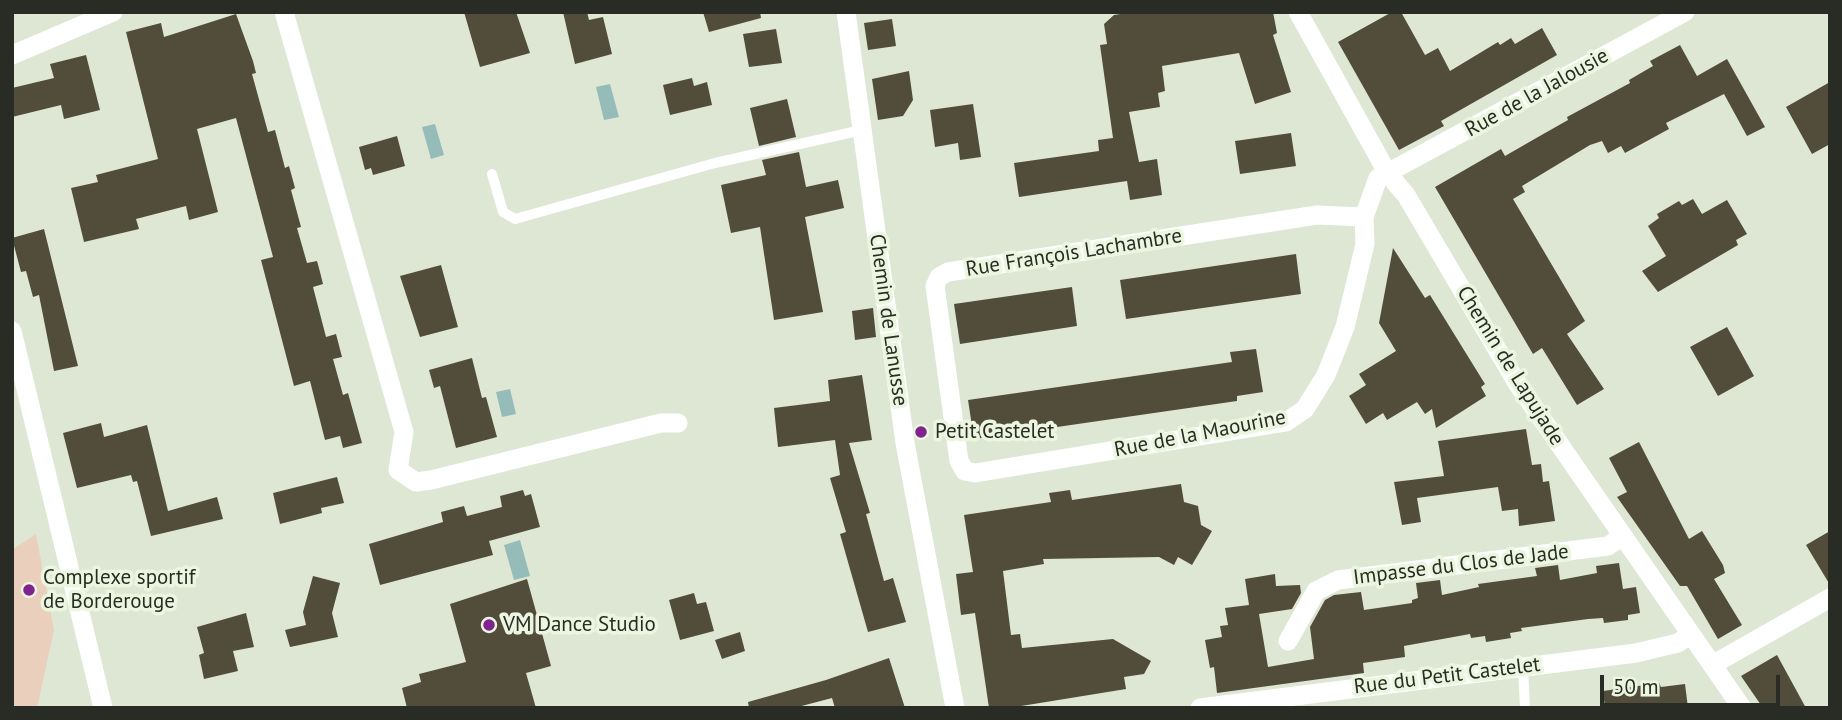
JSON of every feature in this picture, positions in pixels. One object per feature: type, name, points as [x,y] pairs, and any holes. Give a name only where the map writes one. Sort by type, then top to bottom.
[{"type":"street","points":[[12,55],[113,12]]},
{"type":"street","points":[[284,12],[404,432],[398,470],[416,482],[431,480],[648,426],[678,423]]},
{"type":"street","name":"Chemin de Lanusse","points":[[846,12],[905,443],[955,708]]},
{"type":"street","name":"Chemin de Lapujade","points":[[1298,12],[1388,174],[1406,195],[1517,383],[1621,537],[1742,708]]},
{"type":"street","name":"Rue de la Jalousie","points":[[1388,174],[1685,12]]},
{"type":"street","name":"Rue de la Maourine","points":[[965,471],[975,473],[1286,422],[1305,409],[1326,375],[1345,327],[1359,278],[1365,244],[1364,217],[1378,178],[1388,174]]},
{"type":"street","name":"Rue François Lachambre","points":[[965,471],[959,461],[935,286],[939,277],[948,272],[1317,215],[1364,217]]},
{"type":"street","points":[[12,331],[103,708]]},
{"type":"street","name":"Impasse du Clos de Jade","points":[[1288,641],[1316,591],[1338,580],[1608,546],[1621,537]]},
{"type":"street","points":[[1712,665],[1830,598]]},
{"type":"street","name":"Rue du Petit Castelet","points":[[1200,708],[1636,653],[1678,643],[1691,634]]},
{"type":"lane","points":[[492,174],[503,212],[515,219],[715,163],[862,130]]},
{"type":"lane","points":[[1522,667],[1525,708]]},
{"type":"shaded area","name":"Complexe sportif de Borderouge","points":[[36,534],[54,630],[37,708],[12,708],[12,550]]},
{"type":"water","points":[[610,84],[619,117],[604,120],[596,87]]},
{"type":"water","points":[[435,124],[444,155],[431,159],[422,127]]},
{"type":"water","points":[[510,389],[516,414],[502,417],[496,392]]},
{"type":"water","points":[[520,540],[530,576],[514,580],[504,545]]},
{"type":"building","points":[[464,12],[516,12],[530,53],[480,67]]},
{"type":"building","points":[[563,12],[587,12],[589,20],[603,17],[612,54],[575,64]]},
{"type":"building","points":[[703,12],[760,12],[761,18],[709,32]]},
{"type":"building","points":[[1133,12],[1273,12],[1277,33],[1273,35],[1291,92],[1255,104],[1239,53],[1162,66],[1165,91],[1158,93],[1160,107],[1129,112],[1139,162],[1157,159],[1162,195],[1130,200],[1127,181],[1019,197],[1014,163],[1099,151],[1098,140],[1113,138],[1100,45],[1107,44],[1104,24],[1114,15]]},
{"type":"building","points":[[1392,12],[1401,12],[1425,55],[1438,48],[1450,71],[1498,42],[1500,45],[1511,38],[1515,44],[1542,28],[1557,55],[1441,121],[1444,126],[1399,150],[1338,42]]},
{"type":"building","points":[[236,14],[253,61],[256,73],[252,74],[268,132],[275,130],[285,168],[289,166],[295,188],[291,190],[301,227],[297,228],[307,263],[317,261],[323,284],[313,287],[326,337],[336,334],[342,357],[333,359],[343,395],[348,393],[362,443],[343,448],[340,436],[325,440],[310,381],[294,386],[261,260],[273,257],[236,118],[197,129],[218,212],[189,220],[186,206],[136,219],[139,229],[84,242],[71,188],[98,182],[96,175],[158,159],[126,32],[161,23],[164,37]]},
{"type":"building","points":[[892,19],[896,46],[868,50],[864,23]]},
{"type":"building","points":[[776,29],[782,63],[749,67],[743,34]]},
{"type":"building","points":[[1680,45],[1697,76],[1727,59],[1765,127],[1747,136],[1724,94],[1666,123],[1669,129],[1625,153],[1621,146],[1608,153],[1602,141],[1590,145],[1522,186],[1525,192],[1513,199],[1585,321],[1567,334],[1604,389],[1577,405],[1542,348],[1533,354],[1435,187],[1501,149],[1505,156],[1568,120],[1567,117],[1630,83],[1629,80],[1653,66],[1650,61]]},
{"type":"building","points":[[86,55],[100,110],[64,119],[61,105],[12,117],[12,88],[54,78],[50,64]]},
{"type":"building","points":[[909,71],[913,100],[903,116],[878,120],[872,79]]},
{"type":"building","points":[[692,78],[694,86],[707,82],[712,105],[670,115],[663,85]]},
{"type":"building","points":[[1830,82],[1830,144],[1812,154],[1786,107]]},
{"type":"building","points":[[787,99],[796,137],[759,146],[750,108]]},
{"type":"building","points":[[973,104],[981,157],[960,160],[958,143],[935,147],[930,110]]},
{"type":"building","points":[[1291,133],[1296,166],[1240,174],[1235,141]]},
{"type":"building","points":[[397,136],[405,166],[373,175],[371,168],[365,170],[359,147]]},
{"type":"building","points":[[799,152],[806,187],[838,180],[844,208],[805,217],[823,312],[774,320],[760,227],[731,233],[721,185],[766,175],[762,160]]},
{"type":"building","points":[[1693,199],[1702,214],[1727,200],[1747,234],[1736,240],[1738,245],[1658,292],[1642,271],[1666,256],[1648,226],[1659,218],[1657,214],[1679,201],[1682,205]]},
{"type":"building","points":[[44,229],[78,366],[54,371],[39,295],[33,297],[26,271],[21,272],[12,238]]},
{"type":"building","points":[[1393,248],[1425,298],[1430,295],[1485,384],[1481,387],[1486,396],[1436,428],[1432,409],[1425,414],[1417,402],[1387,420],[1383,413],[1366,424],[1349,396],[1366,385],[1359,374],[1396,351],[1379,323]]},
{"type":"building","points":[[1296,254],[1301,294],[1126,319],[1120,280]]},
{"type":"building","points":[[441,265],[458,327],[420,337],[400,276]]},
{"type":"building","points":[[1072,287],[1077,326],[960,344],[954,304]]},
{"type":"building","points":[[873,308],[876,337],[855,340],[852,311]]},
{"type":"building","points":[[1727,327],[1754,376],[1718,396],[1690,347]]},
{"type":"building","points":[[1256,349],[1263,392],[1237,396],[1237,401],[974,439],[968,400],[1232,362],[1230,352]]},
{"type":"building","points":[[472,358],[482,398],[486,397],[497,437],[456,448],[440,386],[434,388],[429,370]]},
{"type":"building","points":[[862,375],[872,440],[849,443],[870,513],[866,514],[884,581],[893,578],[906,622],[868,632],[840,534],[846,532],[830,478],[840,475],[835,440],[778,447],[774,408],[830,401],[828,380]]},
{"type":"building","points":[[101,423],[104,437],[147,425],[168,511],[217,497],[223,519],[151,536],[137,481],[133,482],[131,475],[77,488],[63,433]]},
{"type":"building","points":[[1526,429],[1532,465],[1541,464],[1543,482],[1549,481],[1555,521],[1519,526],[1518,509],[1502,511],[1498,487],[1417,498],[1421,522],[1402,525],[1394,482],[1444,476],[1438,441]]},
{"type":"building","points":[[1639,442],[1689,539],[1702,531],[1723,565],[1725,573],[1714,579],[1742,625],[1718,639],[1687,586],[1680,586],[1617,497],[1627,492],[1609,458]]},
{"type":"building","points":[[337,477],[344,503],[321,508],[322,513],[280,524],[273,493]]},
{"type":"building","points":[[1181,484],[1184,502],[1198,506],[1201,525],[1212,531],[1192,565],[1178,557],[1174,565],[1159,557],[1043,559],[1044,564],[1003,571],[1011,635],[1020,634],[1022,648],[1113,639],[1151,661],[1144,674],[1124,677],[1126,689],[1009,708],[989,708],[975,613],[961,615],[956,574],[973,572],[964,515],[1051,502],[1049,493],[1070,490],[1072,500]]},
{"type":"building","points":[[523,490],[525,496],[531,494],[540,527],[489,541],[493,555],[380,585],[369,544],[443,522],[441,512],[464,506],[467,516],[502,507],[500,496]]},
{"type":"building","points":[[1830,531],[1830,585],[1806,545]]},
{"type":"building","points":[[1619,563],[1623,589],[1636,587],[1640,613],[1628,615],[1628,620],[1604,623],[1603,618],[1588,619],[1521,628],[1522,631],[1510,633],[1511,638],[1486,642],[1485,636],[1471,638],[1470,634],[1404,646],[1405,657],[1363,663],[1364,673],[1217,693],[1214,667],[1210,668],[1205,640],[1222,637],[1220,626],[1228,625],[1225,608],[1249,605],[1245,579],[1275,574],[1276,586],[1300,585],[1301,593],[1292,609],[1259,614],[1268,667],[1314,659],[1310,627],[1325,600],[1334,595],[1361,592],[1364,610],[1412,603],[1412,600],[1418,598],[1416,583],[1440,580],[1442,595],[1479,587],[1478,584],[1537,576],[1535,568],[1558,565],[1560,580],[1597,573],[1596,566]]},
{"type":"building","points":[[313,576],[340,583],[332,613],[338,637],[290,647],[285,630],[306,625],[303,612]]},
{"type":"building","points":[[527,579],[551,666],[526,673],[536,708],[407,708],[402,688],[421,682],[419,674],[466,662],[450,604]]},
{"type":"building","points":[[694,593],[697,604],[706,602],[714,631],[680,640],[669,600]]},
{"type":"building","points":[[246,613],[254,647],[233,651],[238,671],[204,679],[199,655],[204,653],[197,627]]},
{"type":"building","points":[[740,632],[745,651],[722,659],[715,640]]},
{"type":"building","points":[[1777,655],[1806,708],[1763,708],[1741,676]]},
{"type":"building","points":[[889,658],[905,708],[835,708],[832,698],[794,708],[749,708],[748,702],[826,680]]},
{"type":"building","points":[[1659,683],[1661,687],[1685,684],[1688,708],[1605,708],[1603,691]]},
{"type":"place","name":"Petit Castelet","points":[[921,432]]},
{"type":"place","name":"Complexe sportif de Borderouge","points":[[29,590]]},
{"type":"place","name":"VM Dance Studio","points":[[489,625]]}]
